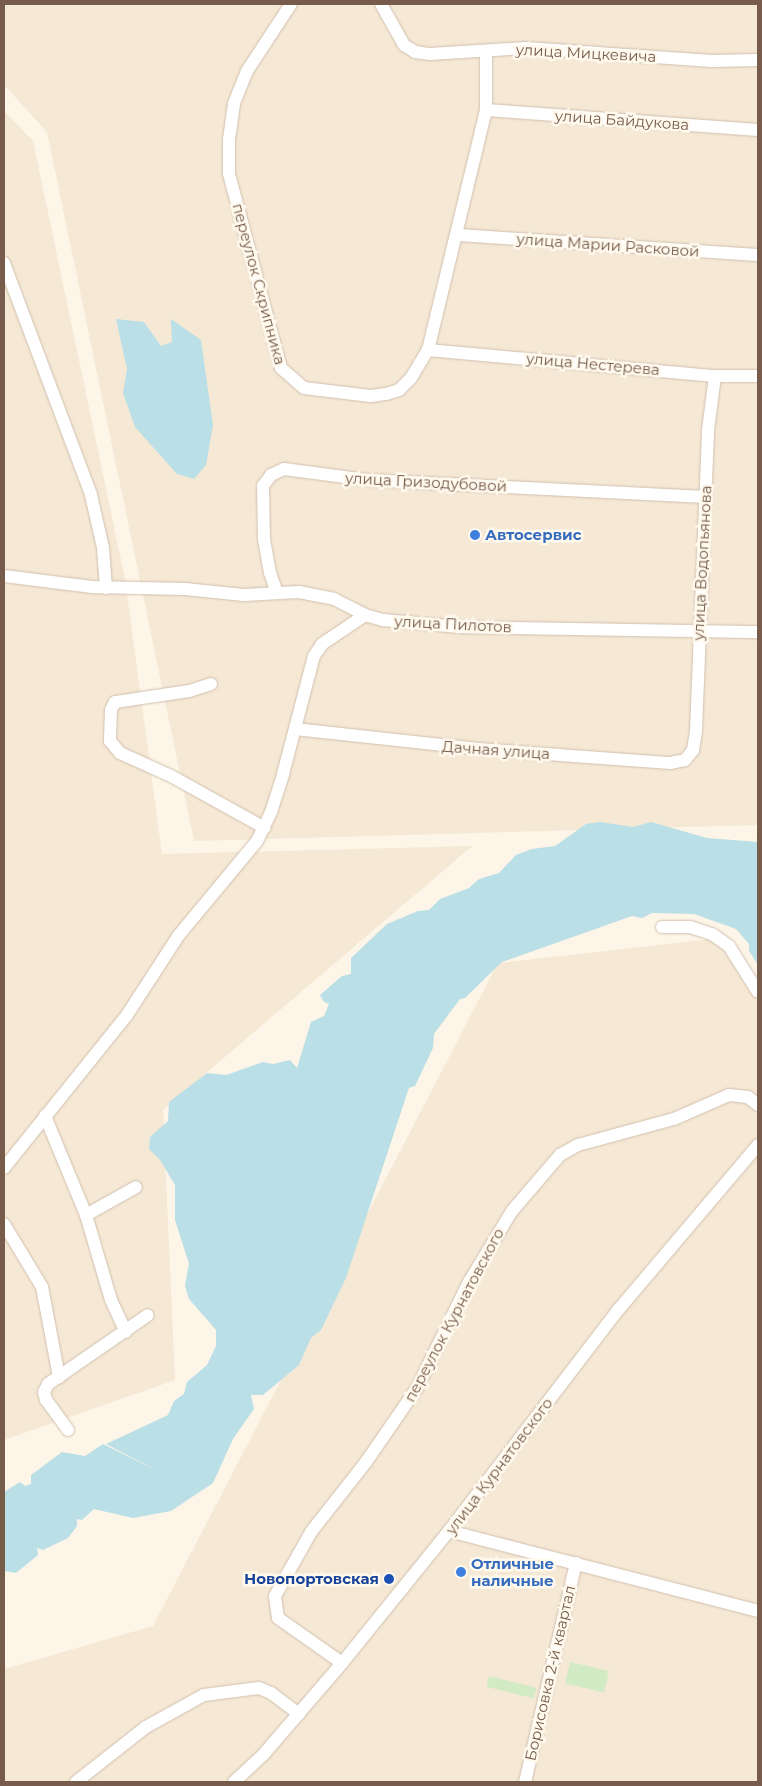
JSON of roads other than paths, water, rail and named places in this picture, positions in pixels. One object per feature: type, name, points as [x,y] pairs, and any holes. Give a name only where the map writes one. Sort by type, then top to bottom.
[{"type":"street","name":"улица Мицкевича","points":[[381,4],[404,45],[415,52],[486,51],[526,48],[712,61],[758,60]]},
{"type":"street","name":"переулок Скрипника","points":[[286,5],[247,70],[234,104],[229,139],[229,174],[281,368],[304,388],[370,396],[399,390],[411,378],[428,350],[486,110],[486,51]]},
{"type":"street","name":"улица Байдукова","points":[[486,110],[758,130]]},
{"type":"street","name":"улица Марии Расковой","points":[[457,235],[758,255]]},
{"type":"street","points":[[4,263],[38,363],[91,495],[103,548],[106,588]]},
{"type":"street","name":"улица Нестерева","points":[[428,350],[715,376],[758,376]]},
{"type":"street","name":"улица Водопьянова","points":[[693,750],[696,731],[698,630],[705,497],[715,376]]},
{"type":"street","name":"улица Гризодубовой","points":[[277,593],[270,573],[264,538],[263,486],[270,475],[284,469],[348,479],[705,497]]},
{"type":"street","name":"улица Пилотов","points":[[4,576],[106,588],[185,589],[244,595],[277,593],[318,595],[364,615],[460,627],[758,632]]},
{"type":"street","points":[[4,1168],[126,1015],[178,935],[257,841],[265,828],[295,729],[314,656],[322,644],[364,615]]},
{"type":"street","points":[[212,684],[189,691],[115,702],[111,710],[110,741],[120,753],[171,776],[265,828]]},
{"type":"street","name":"Дачная улица","points":[[295,729],[389,741],[670,763],[685,760],[693,750]]},
{"type":"street","points":[[662,927],[690,928],[712,934],[728,946],[758,992]]},
{"type":"street","name":"переулок Курнатовского","points":[[342,1663],[278,1618],[275,1596],[311,1532],[366,1462],[417,1388],[468,1282],[512,1211],[560,1155],[578,1144],[674,1119],[729,1095],[748,1097],[758,1105]]},
{"type":"street","points":[[45,1116],[86,1215],[112,1300],[126,1332]]},
{"type":"street","name":"улица Курнатовского","points":[[234,1782],[299,1714],[342,1663],[449,1531],[619,1309],[758,1145]]},
{"type":"street","points":[[86,1215],[136,1187]]},
{"type":"street","points":[[4,1224],[42,1287],[59,1377]]},
{"type":"street","points":[[68,1430],[44,1392],[48,1384],[148,1315]]},
{"type":"street","points":[[449,1531],[758,1611]]},
{"type":"street","name":"Борисовка 2-й квартал","points":[[525,1782],[576,1563]]},
{"type":"street","points":[[76,1782],[146,1727],[204,1695],[258,1688],[271,1693],[299,1714]]},
{"type":"water","points":[[116,319],[144,322],[161,346],[172,342],[171,319],[201,340],[213,425],[206,465],[194,479],[177,474],[135,427],[123,393],[127,369]]},
{"type":"water","points":[[600,822],[633,827],[651,822],[707,838],[758,842],[758,965],[749,951],[749,944],[736,929],[694,914],[652,913],[642,918],[632,916],[502,962],[465,998],[460,999],[434,1034],[433,1048],[415,1086],[409,1088],[346,1278],[321,1330],[311,1338],[299,1365],[263,1395],[251,1395],[254,1409],[233,1439],[213,1483],[171,1511],[133,1518],[94,1509],[82,1520],[77,1519],[77,1526],[68,1538],[43,1550],[37,1548],[38,1555],[16,1573],[4,1571],[4,1492],[20,1482],[25,1486],[31,1484],[31,1475],[62,1452],[85,1456],[103,1444],[158,1471],[106,1444],[168,1415],[174,1401],[184,1394],[187,1382],[207,1365],[216,1346],[216,1330],[189,1299],[185,1286],[189,1264],[175,1220],[175,1185],[160,1160],[149,1149],[150,1137],[168,1121],[169,1102],[207,1073],[226,1075],[263,1062],[273,1064],[290,1060],[297,1068],[311,1022],[324,1016],[329,1004],[324,1002],[320,995],[342,976],[351,974],[351,958],[387,924],[418,911],[429,910],[440,899],[469,888],[479,879],[499,873],[516,855],[532,849],[555,846],[586,824]]},
{"type":"place","name":"Автосервис","points":[[475,535]]},
{"type":"place","name":"Отличные наличные","points":[[461,1572]]},
{"type":"place","name":"Новопортовская","points":[[389,1579]]}]
